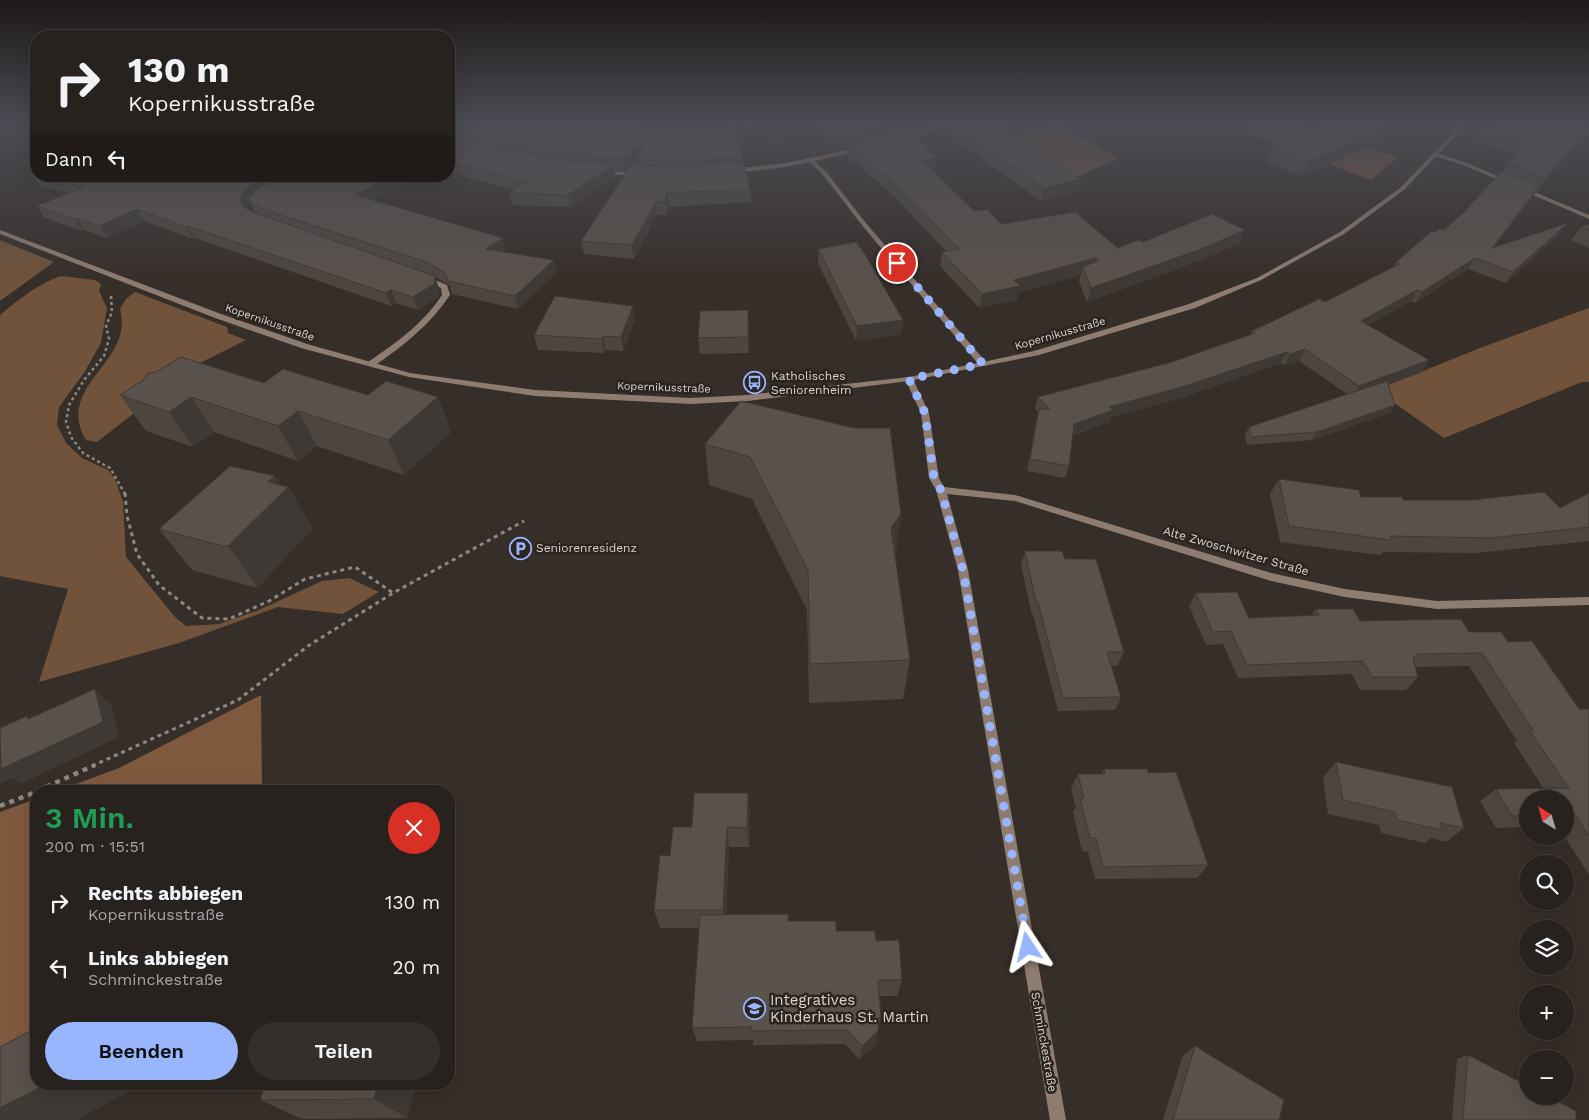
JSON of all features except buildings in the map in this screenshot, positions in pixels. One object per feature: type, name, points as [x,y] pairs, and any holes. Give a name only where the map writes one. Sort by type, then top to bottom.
[{"type":"street","points":[[828,177],[863,223],[983,364]]},
{"type":"street","name":"Kopernikusstraße","points":[[0,232],[218,316],[304,346],[409,375],[535,393],[690,401],[777,396],[909,379],[1036,353],[1192,306],[1259,279],[1342,233],[1402,189],[1413,177]]},
{"type":"street","points":[[1496,177],[1589,217]]},
{"type":"street","points":[[371,364],[423,323],[438,308],[446,295],[444,287],[420,276]]},
{"type":"street","name":"Schminckestraße","points":[[909,379],[925,413],[934,478],[941,490],[963,570],[1058,1120]]},
{"type":"street","name":"Alte Zwoschwitzer Straße","points":[[941,490],[1015,498],[1271,577],[1345,594],[1437,605],[1589,601]]},
{"type":"path","points":[[115,276],[111,278],[112,312],[106,326],[109,339],[104,356],[84,380],[69,405],[66,422],[71,437],[83,453],[110,468],[125,491],[127,516],[137,554],[159,585],[202,618],[229,619],[269,601],[305,579],[355,567],[393,593]]},
{"type":"path","points":[[50,785],[238,700],[308,646],[393,593],[524,521]]},
{"type":"path","points":[[0,806],[30,794]]},
{"type":"shaded area","points":[[0,240],[54,262],[0,301]]},
{"type":"shaded area","points":[[61,276],[95,280],[101,284],[99,291],[107,308],[101,343],[84,373],[59,407],[57,425],[66,443],[82,458],[108,470],[115,479],[123,502],[126,557],[175,617],[186,626],[219,624],[259,610],[322,581],[349,578],[379,592],[343,614],[278,607],[179,643],[39,682],[68,589],[0,576],[0,315],[37,287]]},
{"type":"shaded area","points":[[135,292],[227,327],[228,333],[246,340],[196,365],[97,442],[86,440],[79,421],[80,404],[87,389],[117,345],[122,328],[120,309],[126,299]]},
{"type":"shaded area","points":[[1589,308],[1589,382],[1582,382],[1444,438],[1376,390],[1480,348]]},
{"type":"shaded area","points":[[261,695],[262,785],[73,785],[119,768]]},
{"type":"shaded area","points":[[30,801],[30,1042],[0,1059],[0,812]]},
{"type":"place","name":"Katholisches Seniorenheim","points":[[755,383]]},
{"type":"place","name":"Seniorenresidenz","points":[[520,548]]},
{"type":"place","name":"Integratives Kinderhaus St. Martin","points":[[754,1009]]},
{"type":"route","points":[[897,263],[983,364],[909,379],[925,413],[934,478],[941,490],[963,570],[1028,947]]}]
